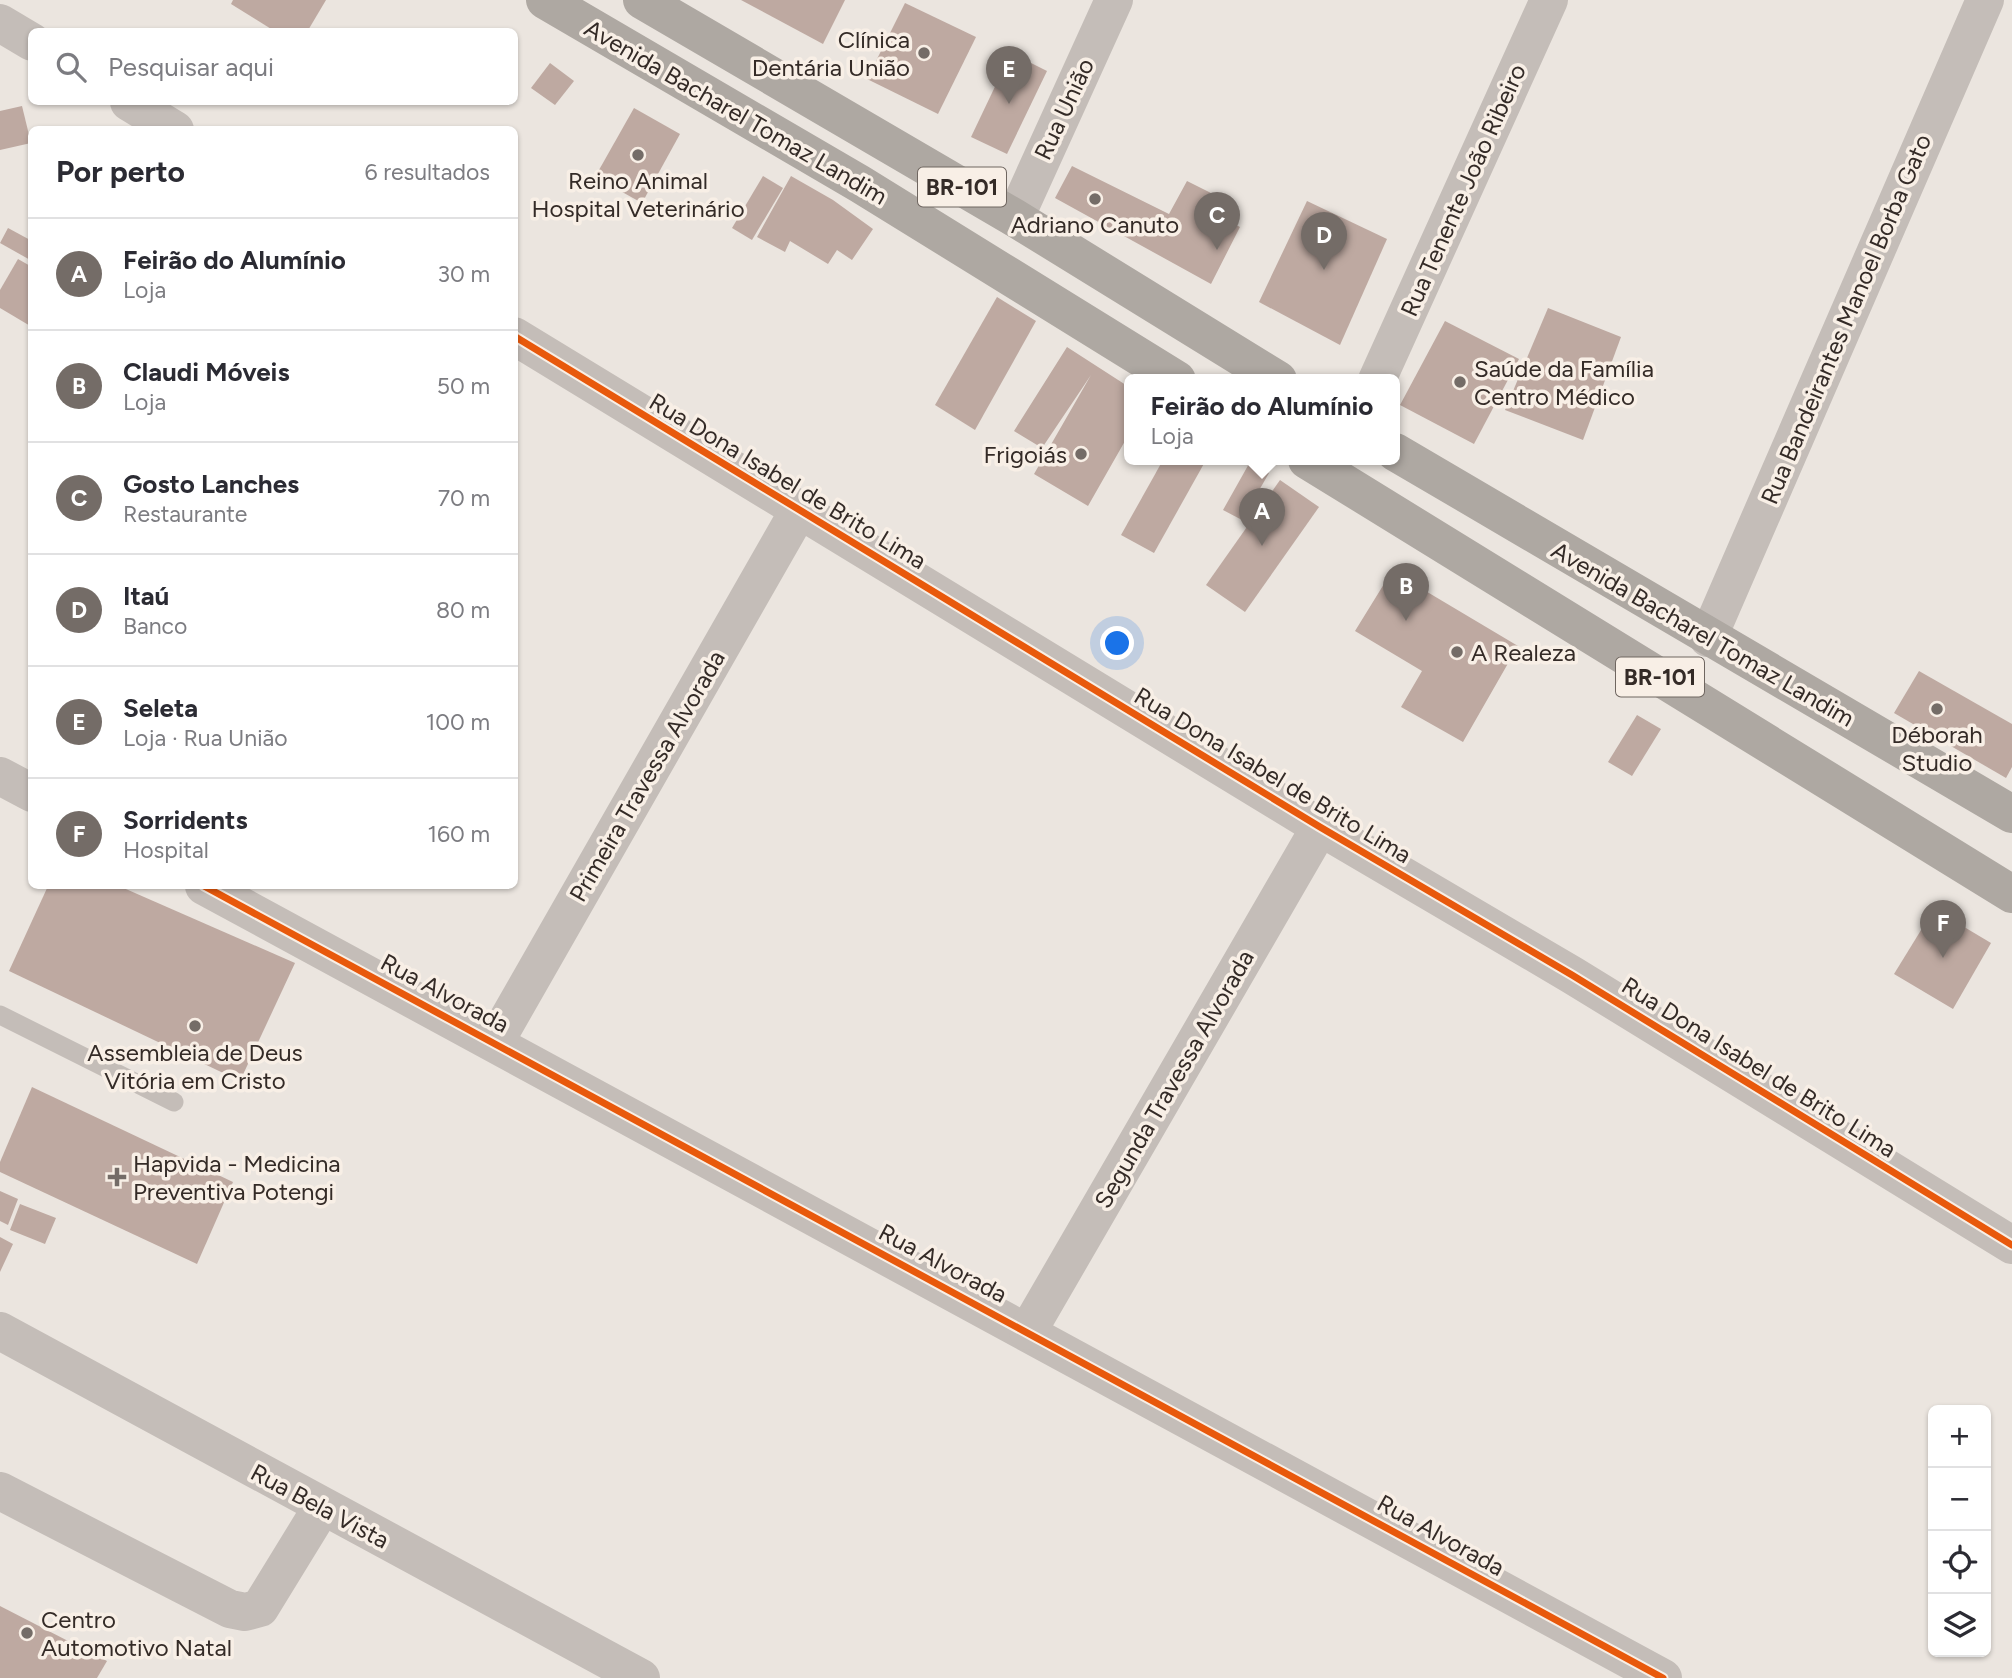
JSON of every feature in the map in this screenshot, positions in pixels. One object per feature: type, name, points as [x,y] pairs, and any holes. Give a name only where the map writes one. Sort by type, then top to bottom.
[{"type":"highway","points":[[521,0],[623,45]]},
{"type":"highway","name":"Avenida Bacharel Tomaz Landim","points":[[545,0],[872,191],[1167,374]]},
{"type":"highway","name":"Avenida Bacharel Tomaz Landim","points":[[663,6],[1268,374]]},
{"type":"highway","name":"Avenida Bacharel Tomaz Landim","points":[[1400,455],[2012,814]]},
{"type":"highway","name":"BR-101","points":[[1315,465],[2012,894]]},
{"type":"street","name":"Rua União","points":[[1014,218],[1114,0]]},
{"type":"street","name":"Rua Tenente João Ribeiro","points":[[1380,374],[1549,0]]},
{"type":"street","name":"Rua Bandeirantes Manoel Borba Gato","points":[[1708,638],[1985,0]]},
{"type":"street","points":[[0,23],[28,40]]},
{"type":"street","points":[[135,105],[169,126]]},
{"type":"street","name":"Rua Dona Isabel de Brito Lima","points":[[518,338],[1320,827],[1572,975],[2012,1245]]},
{"type":"street","name":"Primeira Travessa Alvorada","points":[[495,1042],[799,510]]},
{"type":"street","points":[[0,776],[28,791]]},
{"type":"street","name":"Segunda Travessa Alvorada","points":[[1028,1331],[1320,827]]},
{"type":"street","name":"Rua Alvorada","points":[[210,889],[1663,1678]]},
{"type":"street","name":"Rua Bela Vista","points":[[0,1331],[641,1678]]},
{"type":"street","points":[[0,1491],[230,1609],[245,1612],[260,1608],[322,1507]]},
{"type":"lane","points":[[0,1015],[174,1102]]},
{"type":"building","points":[[233,0],[326,0],[309,28],[270,28],[231,4]]},
{"type":"building","points":[[741,0],[845,0],[823,44]]},
{"type":"building","name":"Clínica Dentária União","points":[[905,3],[976,37],[938,114],[867,79]]},
{"type":"building","points":[[1011,53],[1047,71],[1007,154],[971,137]]},
{"type":"building","points":[[550,63],[574,81],[555,105],[531,88]]},
{"type":"building","points":[[22,106],[28,144],[0,150],[0,111]]},
{"type":"building","name":"Reino Animal Hospital Veterinário","points":[[634,108],[680,134],[642,203],[595,177]]},
{"type":"building","points":[[1072,166],[1169,214],[1187,181],[1215,195],[1208,210],[1240,227],[1211,284],[1055,198]]},
{"type":"building","points":[[763,176],[783,188],[752,240],[732,228]]},
{"type":"building","points":[[791,176],[833,200],[873,229],[852,260],[837,250],[828,264],[790,241],[785,252],[757,237]]},
{"type":"building","points":[[1307,201],[1387,239],[1340,345],[1259,302]]},
{"type":"building","points":[[8,228],[28,239],[28,259],[0,243]]},
{"type":"building","points":[[18,259],[28,265],[28,325],[0,308],[0,290]]},
{"type":"building","points":[[997,297],[1036,321],[975,430],[935,405]]},
{"type":"building","points":[[1548,308],[1621,337],[1583,440],[1505,410]]},
{"type":"building","name":"Saúde da Família Centro Médico","points":[[1445,321],[1519,359],[1474,444],[1400,405]]},
{"type":"building","name":"Frigoiás","points":[[1067,347],[1124,384],[1124,443],[1088,506],[1034,474],[1091,375],[1042,448],[1014,431]]},
{"type":"building","points":[[1160,465],[1203,465],[1154,553],[1121,535]]},
{"type":"building","points":[[1248,465],[1255,465],[1269,473],[1242,520],[1223,510]]},
{"type":"building","points":[[1280,480],[1319,507],[1245,612],[1206,585]]},
{"type":"building","points":[[1392,571],[1518,646],[1463,742],[1401,707],[1422,671],[1355,631]]},
{"type":"building","points":[[1919,671],[2012,724],[2012,767],[2006,778],[1894,713]]},
{"type":"building","points":[[1637,715],[1661,729],[1632,776],[1608,762]]},
{"type":"building","name":"Assembleia de Deus Vitória em Cristo","points":[[47,889],[126,889],[295,963],[240,1081],[9,971]]},
{"type":"building","points":[[1934,909],[1991,943],[1953,1009],[1894,974]]},
{"type":"building","name":"Hapvida - Medicina Preventiva Potengi","points":[[32,1087],[233,1182],[197,1264],[0,1172],[0,1162]]},
{"type":"building","points":[[0,1191],[18,1199],[8,1225],[0,1221]]},
{"type":"building","points":[[20,1204],[56,1218],[45,1244],[10,1230]]},
{"type":"building","points":[[0,1237],[13,1244],[0,1272]]},
{"type":"building","name":"Centro Automotivo Natal","points":[[0,1606],[107,1661],[97,1678],[0,1678]]},
{"type":"cycle path","points":[[518,338],[1320,827],[1572,975],[2012,1245]]},
{"type":"cycle path","points":[[210,889],[1663,1678]]},
{"type":"place","name":"Clínica Dentária União","points":[[924,53]]},
{"type":"place","name":"Seleta","points":[[1009,104]]},
{"type":"place","name":"Reino Animal Hospital Veterinário","points":[[638,155]]},
{"type":"place","name":"Adriano Canuto","points":[[1095,199]]},
{"type":"place","name":"Gosto Lanches","points":[[1217,250]]},
{"type":"place","name":"Itaú","points":[[1324,270]]},
{"type":"place","name":"Saúde da Família Centro Médico","points":[[1460,382]]},
{"type":"place","name":"Frigoiás","points":[[1081,454]]},
{"type":"place","name":"Feirão do Alumínio","points":[[1262,546]]},
{"type":"place","name":"Claudi Móveis","points":[[1406,621]]},
{"type":"place","name":"A Realeza","points":[[1457,652]]},
{"type":"place","name":"Déborah Studio","points":[[1937,709]]},
{"type":"place","name":"Sorridents","points":[[1943,958]]},
{"type":"place","name":"Assembleia de Deus Vitória em Cristo","points":[[195,1026]]},
{"type":"place","name":"Hapvida - Medicina Preventiva Potengi","points":[[117,1177]]},
{"type":"place","name":"Centro Automotivo Natal","points":[[27,1633]]}]
